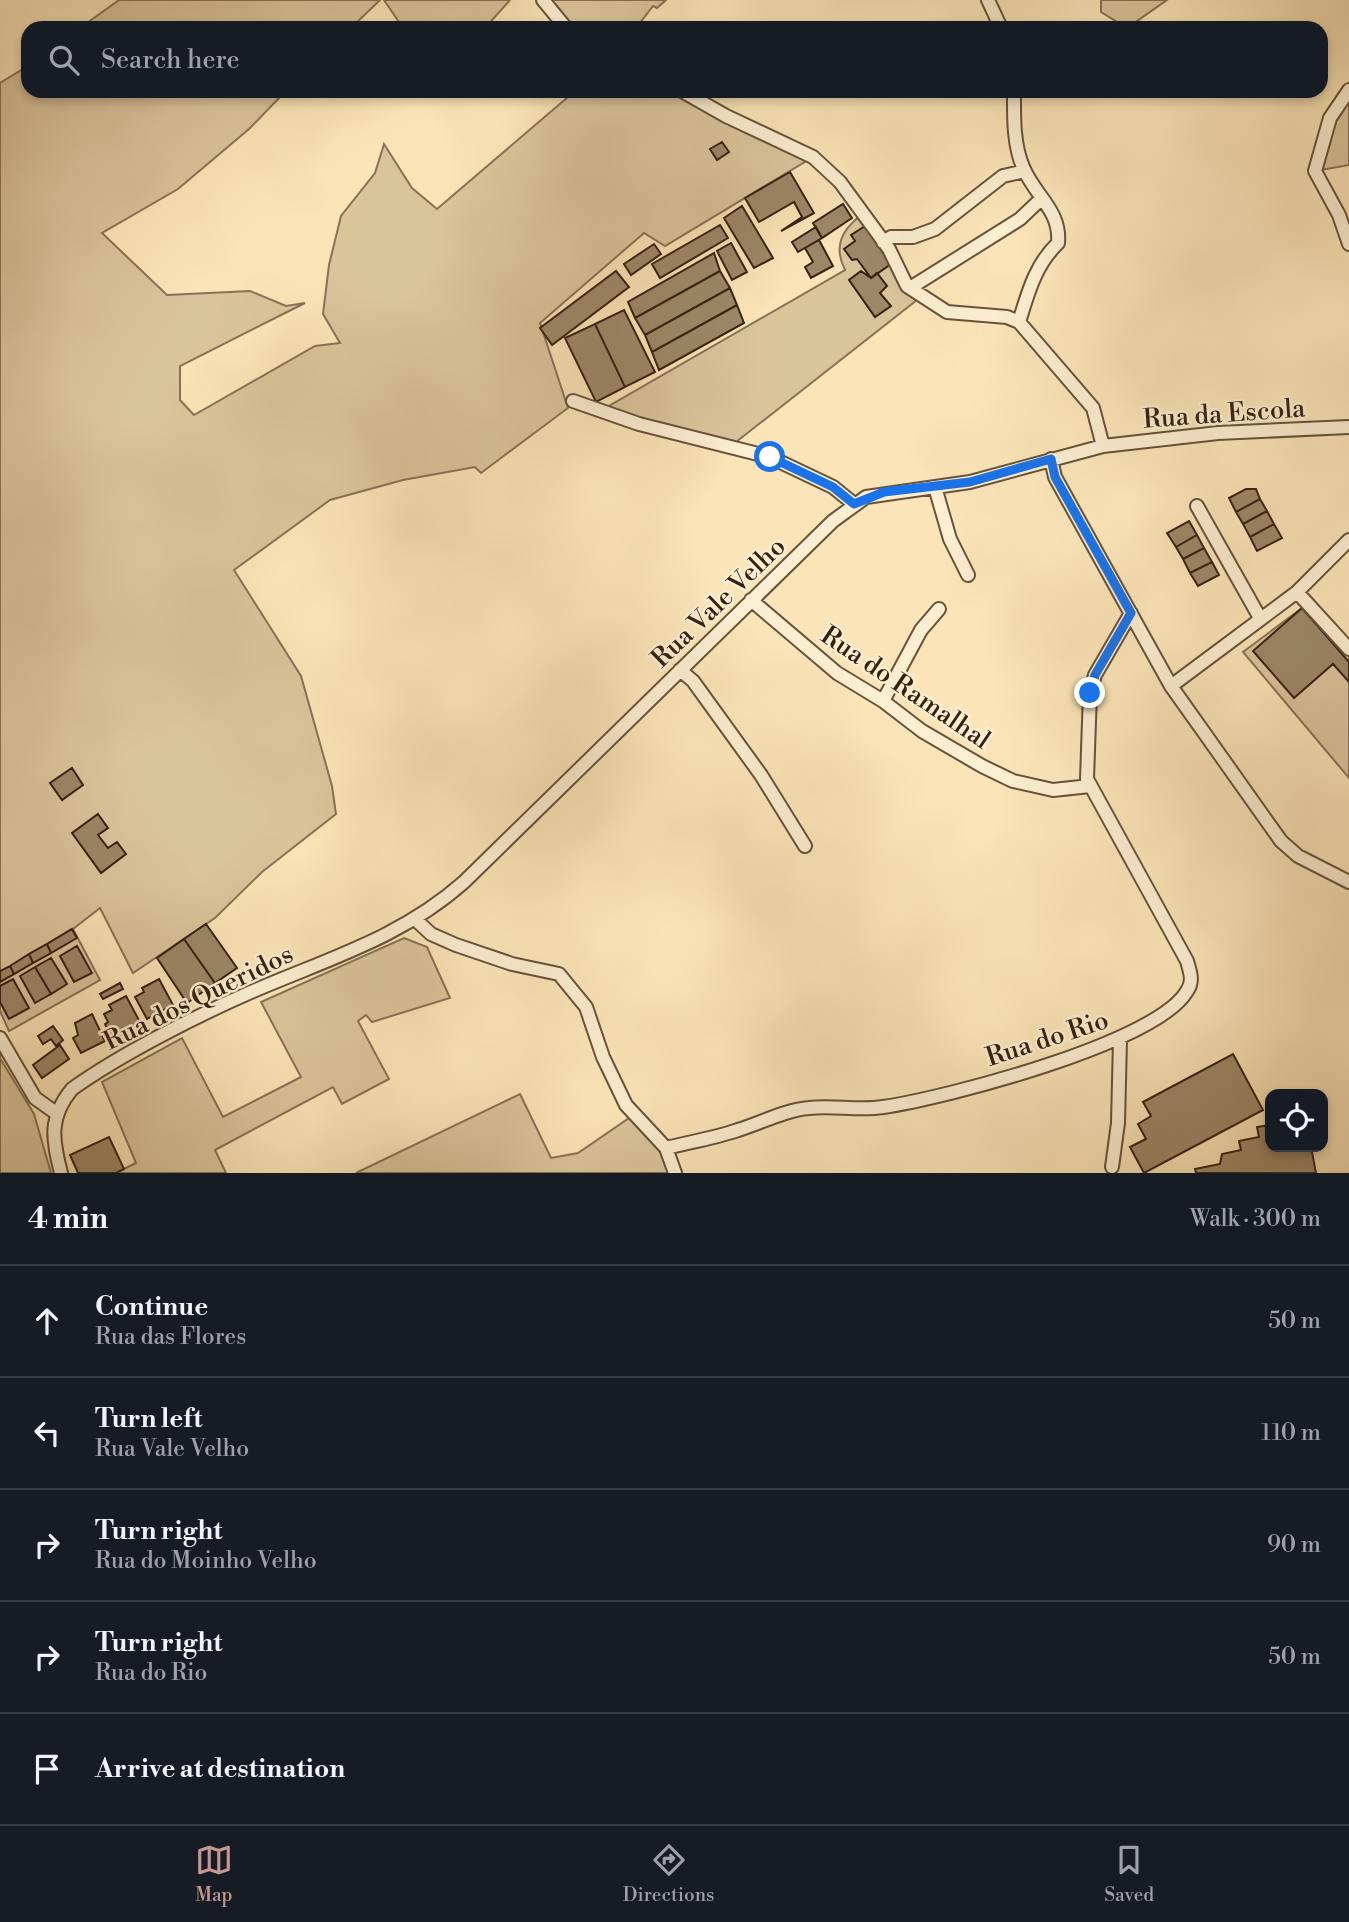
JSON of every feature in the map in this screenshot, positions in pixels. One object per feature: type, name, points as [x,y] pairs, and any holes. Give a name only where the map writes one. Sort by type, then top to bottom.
[{"type":"street","points":[[543,0],[560,21]]},
{"type":"street","points":[[988,0],[998,21]]},
{"type":"street","points":[[1349,90],[1330,118],[1315,171],[1339,215],[1349,244]]},
{"type":"street","points":[[694,98],[813,157],[840,182],[883,242],[910,288],[947,313],[1007,317],[1019,322],[1093,408],[1103,446]]},
{"type":"street","points":[[1014,98],[1014,126],[1025,171],[1042,198],[1053,209],[1059,229],[1058,243],[1043,257],[1019,322]]},
{"type":"street","points":[[883,242],[891,237],[914,237],[935,229],[1003,176],[1025,171]]},
{"type":"street","points":[[910,288],[1020,219],[1042,198]]},
{"type":"street","points":[[573,401],[639,424],[770,457],[833,487],[854,504]]},
{"type":"street","name":"Rua da Escola","points":[[1103,446],[1218,433],[1349,427]]},
{"type":"street","name":"Rua Vale Velho","points":[[429,912],[472,874],[751,600],[854,504],[884,492],[970,482],[1103,446]]},
{"type":"street","points":[[1051,459],[1055,477],[1171,686],[1281,841],[1298,856],[1349,882]]},
{"type":"street","points":[[935,487],[950,540],[968,575]]},
{"type":"street","points":[[1197,506],[1260,618]]},
{"type":"street","points":[[1171,686],[1297,592],[1349,540]]},
{"type":"street","points":[[1297,592],[1349,649]]},
{"type":"street","name":"Rua do Ramalhal","points":[[751,600],[812,655],[883,701],[922,731],[1013,781],[1053,789],[1090,786]]},
{"type":"street","points":[[883,701],[921,630],[939,609]]},
{"type":"street","name":"Rua do Rio","points":[[666,1148],[734,1132],[808,1108],[881,1107],[929,1097],[1074,1057],[1120,1040],[1162,1014],[1187,993],[1192,980],[1186,961],[1087,779],[1090,693],[1095,675],[1131,613]]},
{"type":"street","points":[[680,670],[693,681],[761,775],[805,846]]},
{"type":"street","points":[[429,912],[439,937]]},
{"type":"street","name":"Rua dos Queridos","points":[[56,1113],[72,1089],[88,1078],[214,1010],[429,912]]},
{"type":"street","points":[[416,920],[439,937],[512,964],[559,974],[586,1007],[603,1058],[626,1105],[666,1148],[675,1173]]},
{"type":"street","points":[[0,1038],[35,1098],[56,1113],[52,1133],[61,1173]]},
{"type":"street","points":[[1112,1167],[1118,1123],[1120,1040]]},
{"type":"shaded area","points":[[119,0],[380,0],[358,21],[90,21]]},
{"type":"shaded area","points":[[384,0],[510,0],[491,21],[398,21]]},
{"type":"shaded area","points":[[543,0],[666,0],[657,8],[653,6],[641,21],[560,21]]},
{"type":"shaded area","points":[[1101,0],[1167,0],[1137,21],[1116,21],[1101,12]]},
{"type":"shaded area","points":[[21,70],[21,98],[279,98],[249,129],[178,189],[102,233],[167,295],[250,291],[286,306],[305,303],[180,366],[180,400],[194,415],[315,346],[340,343],[323,314],[329,265],[341,216],[375,173],[384,144],[412,188],[437,209],[567,98],[696,98],[813,157],[665,246],[644,233],[540,323],[568,408],[481,473],[475,467],[403,480],[330,500],[234,570],[301,676],[332,786],[336,814],[262,872],[215,918],[133,973],[100,908],[73,929],[100,980],[9,1031],[0,1011],[0,83]]},
{"type":"shaded area","points":[[1349,90],[1349,165],[1315,171],[1330,118]]},
{"type":"shaded area","points":[[861,215],[922,296],[731,446],[602,410],[845,270],[841,261],[841,239]]},
{"type":"shaded area","points":[[1302,608],[1349,649],[1349,778],[1243,652]]},
{"type":"shaded area","points":[[404,938],[427,947],[450,998],[372,1022],[366,1015],[358,1021],[389,1079],[342,1104],[333,1087],[215,1150],[226,1173],[116,1173],[136,1163],[102,1082],[182,1038],[223,1117],[301,1077],[261,1002]]},
{"type":"shaded area","points":[[0,1038],[4,1046],[0,1058]]},
{"type":"shaded area","points":[[0,1058],[34,1114],[51,1173],[0,1173]]},
{"type":"shaded area","points":[[520,1094],[551,1158],[578,1153],[635,1114],[674,1173],[356,1173]]},
{"type":"building","points":[[722,142],[729,152],[717,160],[710,149]]},
{"type":"building","points":[[790,172],[814,213],[781,231],[802,217],[794,202],[759,222],[745,198]]},
{"type":"building","points":[[843,204],[852,218],[822,238],[813,223]]},
{"type":"building","points":[[742,206],[773,258],[754,268],[724,218]]},
{"type":"building","points":[[720,225],[728,238],[660,278],[652,264]]},
{"type":"building","points":[[865,226],[891,264],[871,278],[857,259],[852,260],[844,249],[855,241],[851,235]]},
{"type":"building","points":[[816,227],[822,238],[798,252],[792,242]]},
{"type":"building","points":[[819,240],[833,266],[811,278],[805,267],[813,262],[805,248]]},
{"type":"building","points":[[731,243],[747,272],[732,280],[717,251]]},
{"type":"building","points":[[654,244],[661,254],[631,275],[624,264]]},
{"type":"building","points":[[714,253],[720,271],[635,318],[628,302]]},
{"type":"building","points":[[616,271],[629,287],[552,345],[540,328]]},
{"type":"building","points":[[720,271],[730,288],[645,335],[635,318]]},
{"type":"building","points":[[861,271],[871,278],[877,273],[887,286],[880,293],[891,306],[875,317],[849,280]]},
{"type":"building","points":[[730,288],[737,305],[652,352],[645,335]]},
{"type":"building","points":[[737,305],[744,323],[659,370],[652,352]]},
{"type":"building","points":[[624,310],[655,372],[625,387],[595,324]]},
{"type":"building","points":[[595,324],[625,387],[596,402],[565,338]]},
{"type":"building","points":[[1246,489],[1256,489],[1260,499],[1236,512],[1229,498]]},
{"type":"building","points":[[1260,499],[1267,511],[1243,524],[1236,512]]},
{"type":"building","points":[[1267,511],[1274,524],[1250,537],[1243,524]]},
{"type":"building","points":[[1189,521],[1197,535],[1176,547],[1167,533]]},
{"type":"building","points":[[1274,524],[1282,538],[1257,551],[1250,537]]},
{"type":"building","points":[[1197,535],[1204,548],[1183,559],[1176,547]]},
{"type":"building","points":[[1204,548],[1212,562],[1190,573],[1183,559]]},
{"type":"building","points":[[1212,562],[1219,575],[1198,586],[1190,573]]},
{"type":"building","points":[[1302,608],[1349,662],[1349,682],[1333,664],[1294,698],[1253,651]]},
{"type":"building","points":[[72,768],[83,785],[62,800],[50,783]]},
{"type":"building","points":[[98,814],[108,828],[98,835],[108,848],[117,842],[126,854],[101,873],[72,833]]},
{"type":"building","points":[[206,924],[237,968],[215,983],[184,939]]},
{"type":"building","points":[[72,929],[77,938],[51,953],[47,944]]},
{"type":"building","points":[[184,939],[215,983],[187,1003],[157,958]]},
{"type":"building","points":[[47,944],[51,953],[33,963],[29,954]]},
{"type":"building","points":[[77,946],[92,973],[74,982],[60,956]]},
{"type":"building","points":[[29,954],[33,963],[14,974],[10,966]]},
{"type":"building","points":[[51,958],[67,984],[51,994],[35,967]]},
{"type":"building","points":[[10,966],[14,974],[0,982],[0,971]]},
{"type":"building","points":[[35,967],[51,994],[35,1003],[20,976]]},
{"type":"building","points":[[13,979],[29,1008],[9,1019],[0,1002],[0,986]]},
{"type":"building","points":[[159,979],[173,1005],[147,1019],[135,997],[144,992],[142,988]]},
{"type":"building","points":[[120,983],[123,989],[103,999],[100,994]]},
{"type":"building","points":[[126,996],[141,1024],[112,1039],[104,1014],[112,1010],[109,1005]]},
{"type":"building","points":[[92,1014],[105,1041],[81,1053],[73,1038],[78,1035],[75,1023]]},
{"type":"building","points":[[53,1026],[63,1040],[56,1046],[51,1039],[43,1044],[38,1036]]},
{"type":"building","points":[[60,1045],[69,1059],[42,1078],[33,1065]]},
{"type":"building","points":[[1233,1054],[1263,1110],[1144,1173],[1130,1147],[1146,1139],[1138,1124],[1151,1116],[1143,1102]]},
{"type":"building","points":[[1265,1126],[1265,1152],[1312,1152],[1316,1173],[1196,1173],[1195,1169],[1220,1164],[1222,1154],[1241,1150],[1239,1141],[1259,1137],[1257,1127]]},
{"type":"building","points":[[109,1137],[124,1169],[116,1173],[78,1173],[70,1155]]},
{"type":"route","points":[[770,457],[833,487],[854,504],[884,492],[970,482],[1051,459],[1055,477],[1131,613],[1095,675],[1090,693]]}]
